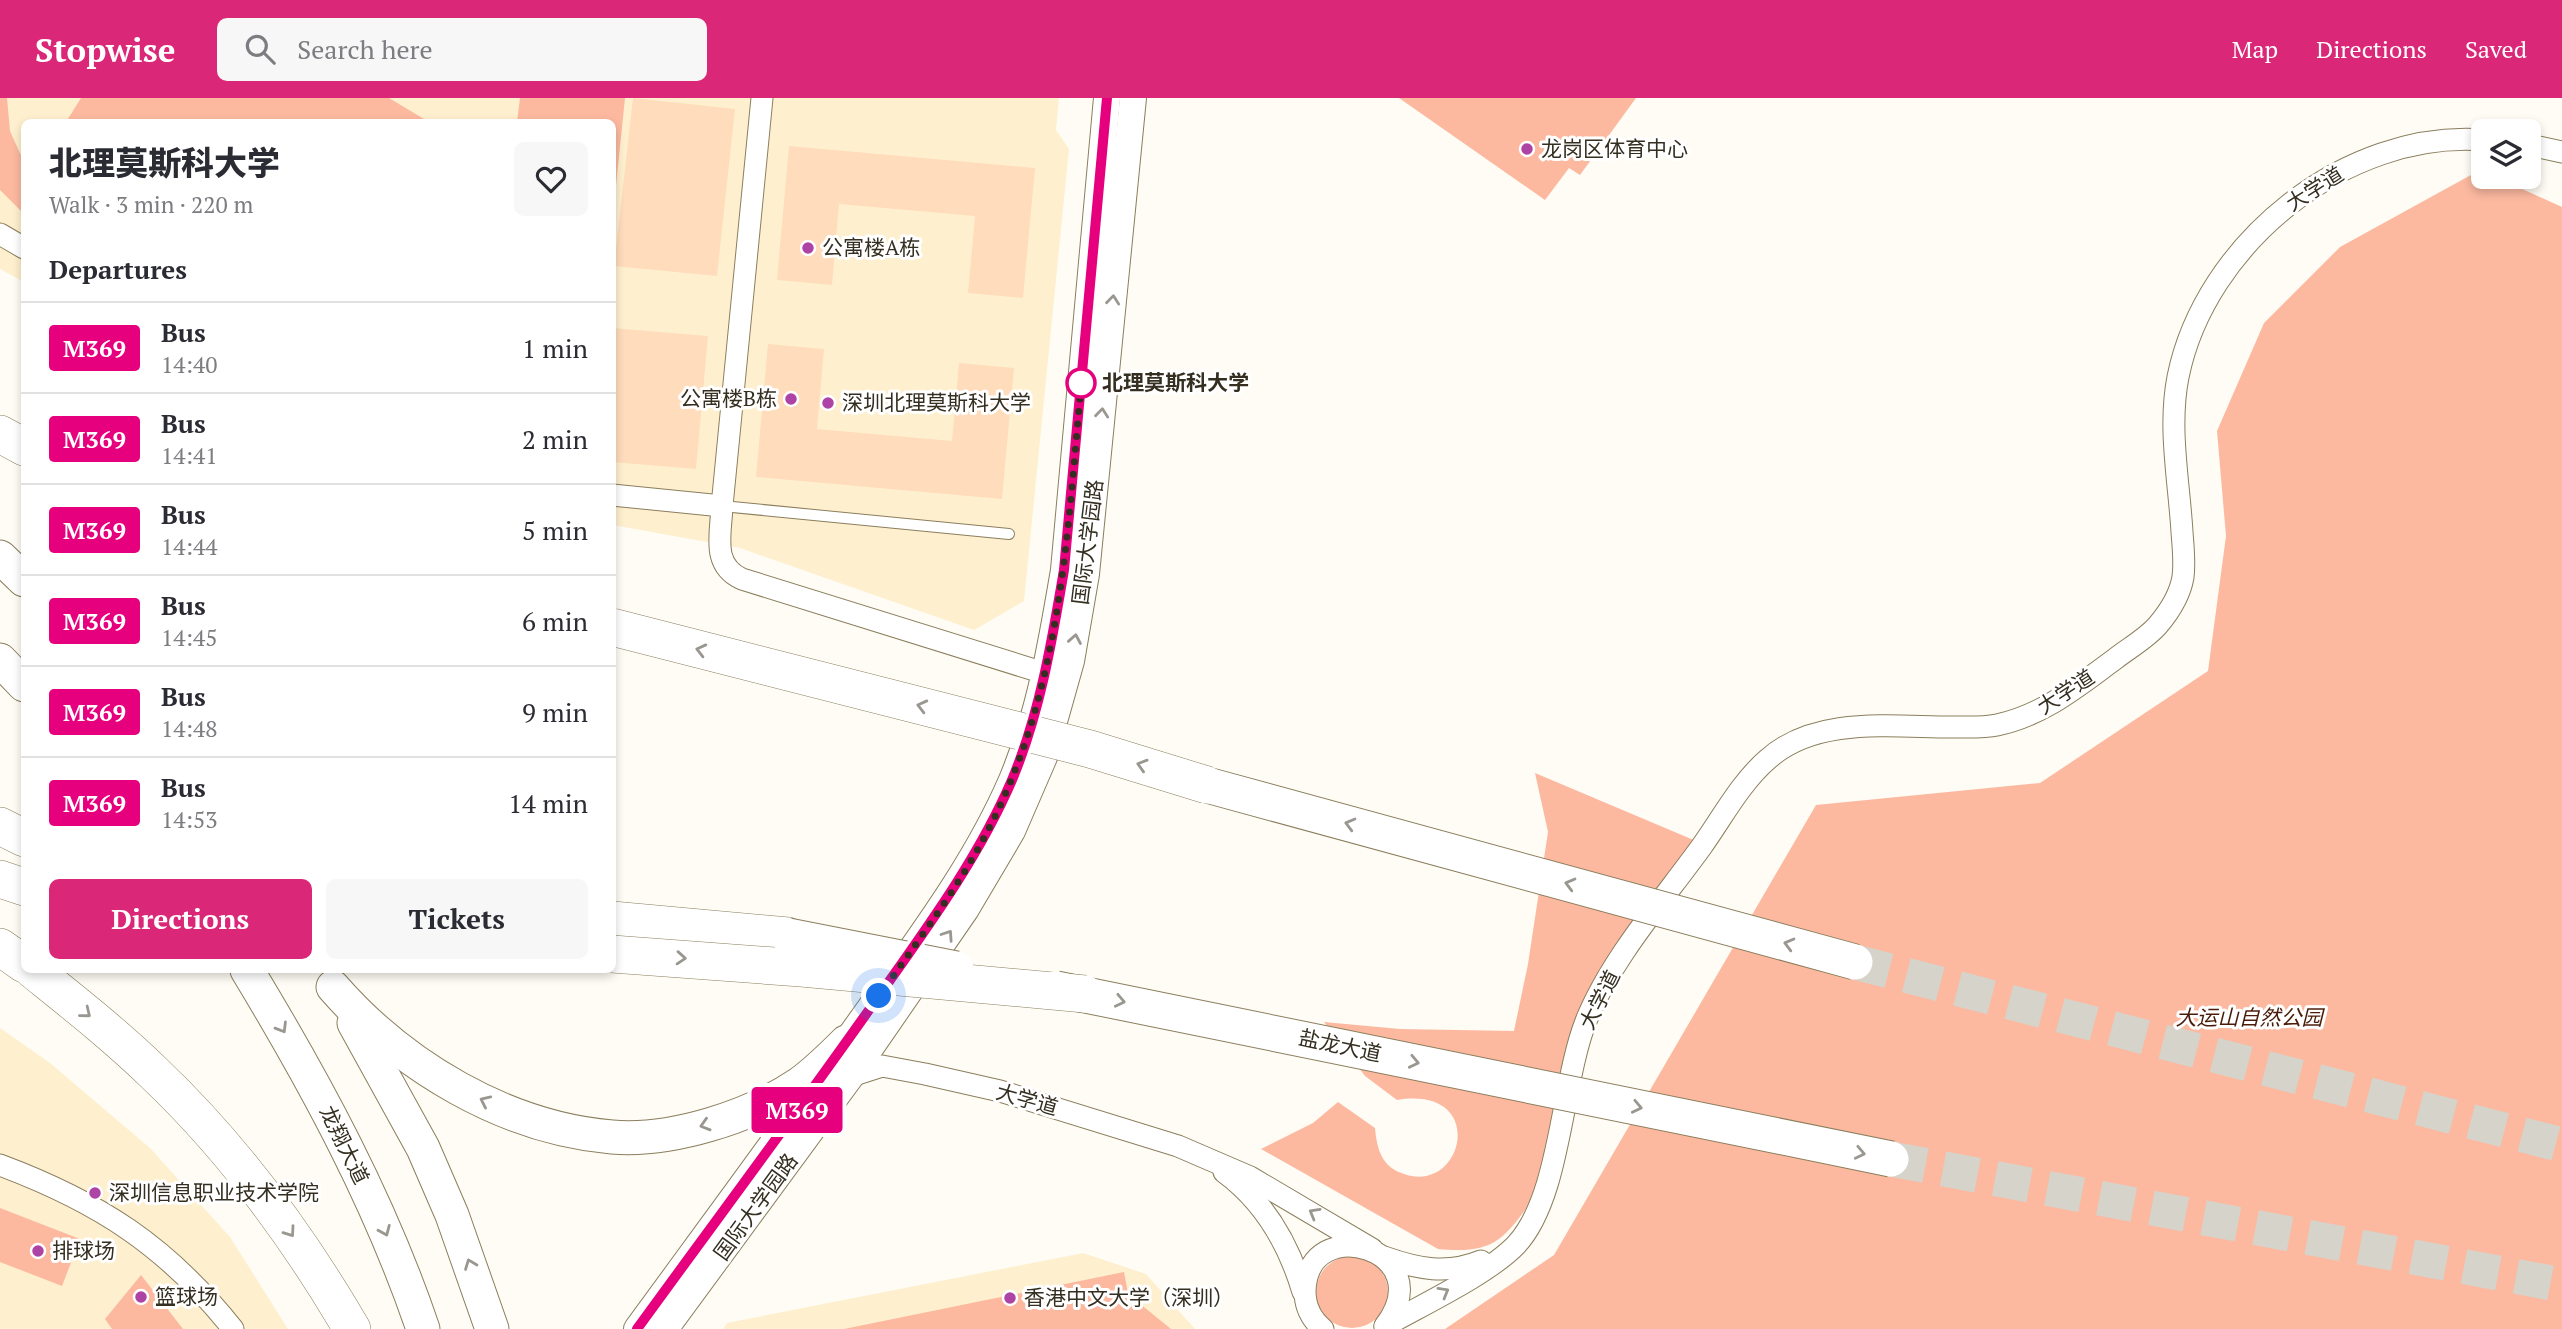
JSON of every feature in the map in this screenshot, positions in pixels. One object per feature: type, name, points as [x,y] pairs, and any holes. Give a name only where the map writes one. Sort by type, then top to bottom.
[{"type":"highway","points":[[0,434],[21,445]]},
{"type":"highway","points":[[616,629],[1090,749],[1207,785],[1855,962]]},
{"type":"highway","points":[[0,826],[21,836]]},
{"type":"highway","points":[[0,879],[21,886]]},
{"type":"highway","points":[[616,920],[788,936]]},
{"type":"highway","name":"盐龙大道","points":[[788,936],[1891,1159]]},
{"type":"highway","points":[[0,947],[21,962]]},
{"type":"highway","points":[[616,954],[1085,994]]},
{"type":"highway","points":[[37,973],[155,1073],[214,1135],[263,1192],[352,1329]]},
{"type":"main road","points":[[0,557],[21,577]]},
{"type":"main road","points":[[0,660],[21,682]]},
{"type":"main road","name":"龙翔大道","points":[[249,973],[335,1124],[396,1256],[423,1329]]},
{"type":"main road","points":[[328,978],[369,1026],[395,1048],[463,1091],[543,1124],[613,1138],[676,1133],[742,1112],[798,1084],[846,1042]]},
{"type":"main road","points":[[328,978],[423,1148],[456,1226],[492,1329]]},
{"type":"street","points":[[762,98],[722,506],[720,551],[723,565],[731,574],[1055,677]]},
{"type":"street","name":"国际大学园路","points":[[666,1329],[851,1076],[965,909],[1012,831],[1044,757],[1055,677],[1107,98]]},
{"type":"street","name":"国际大学园路","points":[[637,1329],[846,1042],[953,889],[993,820],[1055,677],[1086,575],[1132,98]]},
{"type":"street","name":"大学道","points":[[1382,1328],[1490,1265],[1515,1246],[1528,1229],[1545,1192],[1574,1059],[1587,1019],[1607,980],[1633,941],[1743,788],[1767,760],[1793,742],[1824,732],[1857,727],[1994,726],[2025,717],[2050,706],[2155,629],[2172,606],[2183,578],[2183,540],[2174,439],[2178,378],[2195,325],[2222,276],[2264,224],[2318,184],[2360,162],[2412,144],[2471,139]]},
{"type":"street","points":[[2541,148],[2562,152]]},
{"type":"street","points":[[0,234],[21,246]]},
{"type":"street","points":[[616,495],[722,506]]},
{"type":"street","name":"大学道","points":[[851,1076],[881,1066],[1013,1095],[1200,1155],[1250,1177],[1378,1253],[1394,1269],[1399,1283],[1399,1299],[1394,1314],[1382,1328]]},
{"type":"street","name":"大学道","points":[[1200,1155],[1230,1176],[1268,1217],[1285,1244],[1307,1313],[1323,1329]]},
{"type":"street","points":[[0,1166],[78,1199],[126,1226],[167,1257],[206,1295],[233,1329]]},
{"type":"street","name":"大学道","points":[[1307,1313],[1309,1272],[1317,1260],[1329,1251],[1350,1245],[1414,1268],[1454,1269],[1472,1265],[1515,1246]]},
{"type":"lane","points":[[722,506],[1009,534]]},
{"type":"shaded area","name":"深圳北理莫斯科大学","points":[[0,98],[1059,98],[1056,130],[1069,149],[1024,601],[974,630],[740,548],[616,526],[616,119],[21,119],[21,280],[0,269]]},
{"type":"shaded area","name":"深圳信息职业技术学院","points":[[0,1028],[50,1063],[150,1148],[230,1237],[288,1329],[0,1329]]},
{"type":"shaded area","name":"香港中文大学（深圳）","points":[[1083,1253],[1146,1274],[1195,1329],[723,1329],[727,1323]]},
{"type":"green space","points":[[0,98],[7,98],[10,131],[21,155],[21,211],[0,190]]},
{"type":"green space","points":[[81,98],[389,98],[424,119],[68,119]]},
{"type":"green space","points":[[520,98],[625,98],[616,186],[616,119],[517,119]]},
{"type":"green space","name":"龙岗区体育中心","points":[[1399,98],[1636,98],[1580,175],[1569,168],[1545,200]]},
{"type":"green space","name":"大运山自然公园","points":[[2471,175],[2471,189],[2522,189],[2562,207],[2562,1329],[1445,1329],[1554,1255],[1816,805],[2040,783],[2208,671],[2226,536],[2217,431],[2264,323],[2340,247]]},
{"type":"green space","points":[[1535,773],[1696,841],[1600,975],[1534,1197],[1514,1224],[1496,1241],[1472,1249],[1438,1249],[1261,1149],[1313,1123],[1338,1102],[1375,1128],[1382,1157],[1397,1171],[1425,1176],[1441,1169],[1452,1156],[1458,1139],[1455,1122],[1445,1108],[1426,1100],[1397,1100],[1365,1076],[1324,1022],[1400,1029],[1514,1031],[1528,964],[1548,832]]},
{"type":"green space","name":"排球场","points":[[0,1208],[80,1239],[62,1286],[0,1262]]},
{"type":"green space","points":[[1359,1256],[1378,1266],[1386,1278],[1386,1306],[1378,1318],[1366,1326],[1345,1328],[1326,1318],[1318,1306],[1316,1285],[1326,1266],[1338,1258]]},
{"type":"green space","points":[[1124,1272],[1130,1304],[1139,1303],[1171,1329],[844,1329]]},
{"type":"green space","name":"篮球场","points":[[141,1275],[183,1329],[112,1329],[105,1319]]},
{"type":"building","points":[[633,98],[735,109],[717,276],[616,266]]},
{"type":"building","name":"公寓楼A栋","points":[[789,146],[1035,168],[1023,298],[968,293],[975,216],[839,204],[832,285],[777,280]]},
{"type":"building","points":[[616,328],[708,336],[696,469],[616,462]]},
{"type":"building","name":"公寓楼B栋","points":[[768,344],[824,349],[817,429],[952,441],[959,363],[1014,368],[1002,499],[756,477]]},
{"type":"tunnel","points":[[1855,962],[2562,1145]]},
{"type":"tunnel","points":[[1891,1159],[2562,1285]]},
{"type":"bus line","name":"M369","points":[[637,1329],[846,1042],[953,889],[998,810],[1026,744],[1037,710],[1052,643],[1064,570],[1107,98]]},
{"type":"place","name":"龙岗区体育中心","points":[[1527,149]]},
{"type":"place","name":"公寓楼A栋","points":[[808,248]]},
{"type":"place","name":"北理莫斯科大学","points":[[1081,383]]},
{"type":"place","name":"公寓楼B栋","points":[[791,399]]},
{"type":"place","name":"深圳北理莫斯科大学","points":[[828,403]]},
{"type":"place","name":"深圳信息职业技术学院","points":[[95,1193]]},
{"type":"place","name":"排球场","points":[[38,1251]]},
{"type":"place","name":"篮球场","points":[[141,1297]]},
{"type":"place","name":"香港中文大学（深圳）","points":[[1010,1298]]},
{"type":"route","points":[[879,996],[953,889],[976,850],[998,810],[1026,744],[1037,710],[1052,643],[1064,570],[1082,376],[1081,383]]}]
